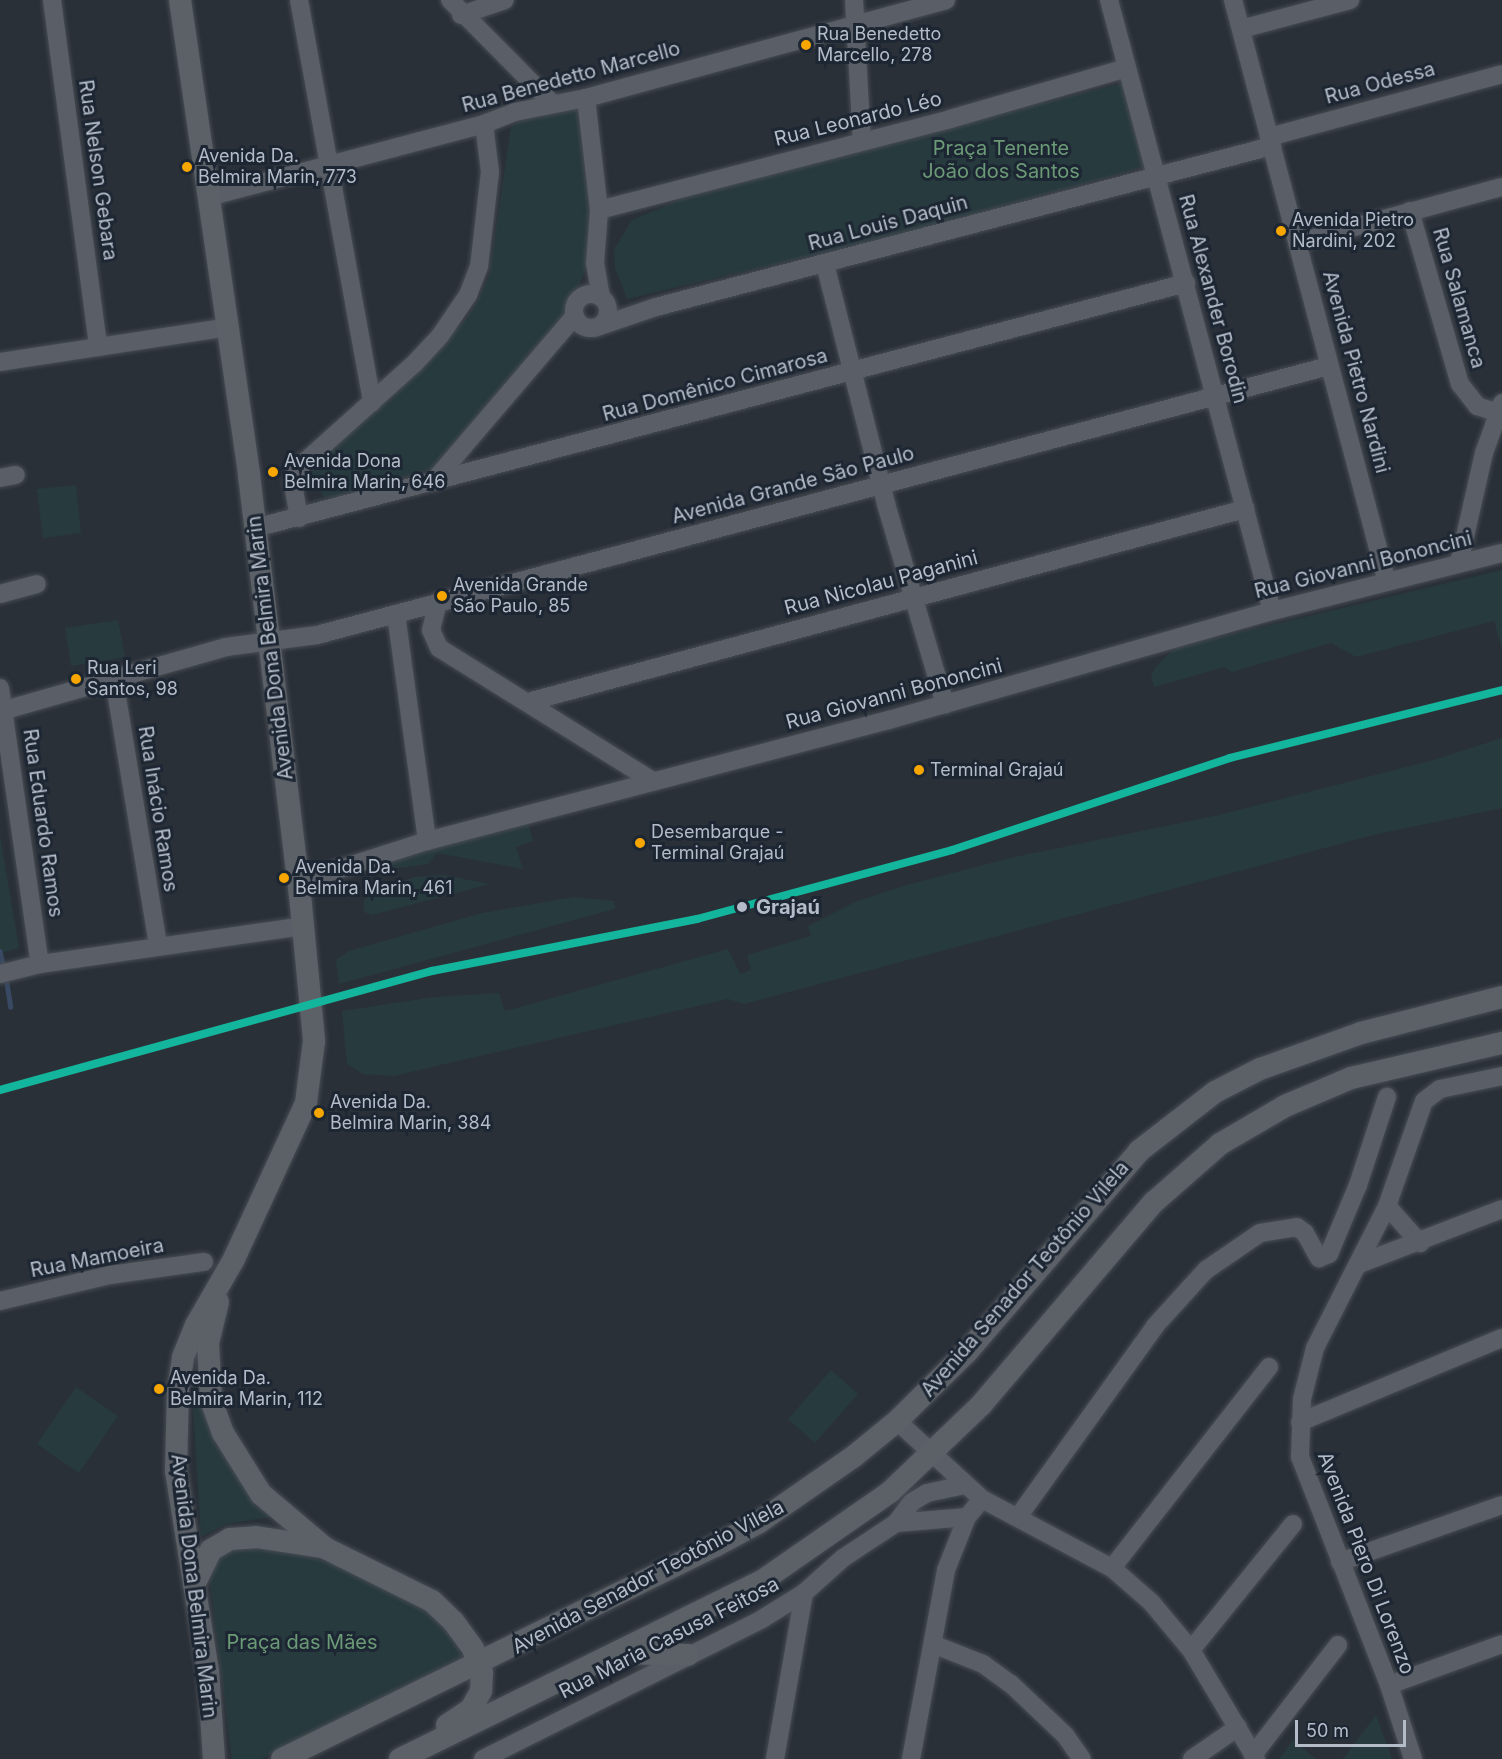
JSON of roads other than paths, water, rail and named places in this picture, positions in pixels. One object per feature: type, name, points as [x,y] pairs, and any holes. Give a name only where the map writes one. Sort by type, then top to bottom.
[{"type":"main road","name":"Avenida Dona Belmira Marin","points":[[180,0],[229,327],[255,528],[299,882],[314,1041],[306,1102],[224,1280],[195,1325],[183,1359],[178,1389],[176,1471],[208,1671],[214,1759]]},
{"type":"main road","name":"Avenida Senador Teotônio Vilela","points":[[282,1759],[480,1665],[758,1523],[853,1457],[897,1421],[967,1352],[1139,1151],[1199,1102],[1260,1069],[1361,1033],[1502,997]]},
{"type":"main road","points":[[400,1759],[738,1594],[811,1551],[890,1492],[933,1453],[1031,1349],[1154,1202],[1220,1144],[1285,1106],[1351,1078],[1502,1043]]},
{"type":"main road","name":"Avenida Dona Belmira Marin","points":[[224,1280],[208,1343],[208,1380],[216,1416],[261,1494],[325,1548],[432,1601],[453,1621],[480,1665]]},
{"type":"main road","points":[[194,1585],[211,1550],[230,1539],[256,1537],[325,1548]]},
{"type":"main road","points":[[618,1653],[688,1655]]},
{"type":"main road","points":[[387,1759],[471,1709],[481,1691],[480,1665]]},
{"type":"street","name":"Rua Nelson Gebara","points":[[52,0],[98,347]]},
{"type":"street","points":[[299,0],[372,402]]},
{"type":"street","points":[[456,7],[505,0]]},
{"type":"street","points":[[854,0],[862,141]]},
{"type":"street","name":"Rua Benedetto Marcello","points":[[208,197],[553,104],[586,98],[946,0]]},
{"type":"street","name":"Rua Alexander Borodin","points":[[1109,0],[1272,610]]},
{"type":"street","name":"Avenida Pietro Nardini","points":[[1233,0],[1299,242],[1329,366],[1387,582]]},
{"type":"street","points":[[1241,29],[1350,0]]},
{"type":"street","points":[[456,7],[553,104]]},
{"type":"street","name":"Rua Leonardo Léo","points":[[599,210],[1127,68]]},
{"type":"street","name":"Rua Odessa","points":[[1271,141],[1502,74]]},
{"type":"street","points":[[575,316],[582,325],[597,327],[608,314],[595,262],[599,210],[586,98]]},
{"type":"street","points":[[299,518],[293,483],[296,471],[440,336],[464,302],[478,272],[490,172],[484,124]]},
{"type":"street","name":"Rua Louis Daquin","points":[[555,344],[656,307],[1157,175],[1271,141]]},
{"type":"street","points":[[1299,242],[1502,187]]},
{"type":"street","name":"Rua Salamanca","points":[[1410,211],[1460,384],[1477,406],[1501,410]]},
{"type":"street","points":[[433,483],[555,344],[575,316],[575,306],[595,262]]},
{"type":"street","points":[[825,264],[882,484],[945,704]]},
{"type":"street","name":"Rua Domênico Cimarosa","points":[[255,528],[1186,283]]},
{"type":"street","points":[[581,297],[591,294],[604,301]]},
{"type":"street","name":"Rua Louis Daquin","points":[[604,301],[656,307]]},
{"type":"street","points":[[0,362],[229,327]]},
{"type":"street","name":"Avenida Grande São Paulo","points":[[5,710],[226,647],[284,642],[396,614],[1329,366]]},
{"type":"street","points":[[1459,563],[1481,464],[1501,410]]},
{"type":"street","name":"Rua Nicolau Paganini","points":[[528,702],[1245,509]]},
{"type":"street","name":"Rua Giovanni Bononcini","points":[[299,882],[427,840],[945,704],[1272,610],[1502,553]]},
{"type":"street","points":[[0,594],[37,584]]},
{"type":"street","points":[[438,602],[431,630],[439,648],[653,782]]},
{"type":"street","points":[[396,614],[427,840]]},
{"type":"street","name":"Rua Inácio Ramos","points":[[114,679],[158,946]]},
{"type":"street","name":"Rua Eduardo Ramos","points":[[0,688],[40,964]]},
{"type":"street","points":[[0,974],[40,964],[304,926]]},
{"type":"street","name":"Avenida Piero Di Lorenzo","points":[[1413,1759],[1389,1685],[1300,1457],[1300,1422],[1315,1348],[1387,1206],[1420,1107],[1428,1096],[1440,1089],[1502,1076]]},
{"type":"street","points":[[1018,1517],[1155,1326],[1206,1270],[1260,1233],[1297,1227],[1305,1233],[1319,1258],[1329,1254],[1358,1185],[1387,1097]]},
{"type":"street","points":[[1387,1206],[1420,1243]]},
{"type":"street","points":[[1359,1264],[1420,1243],[1502,1209]]},
{"type":"street","name":"Rua Mamoeira","points":[[0,1301],[110,1275],[204,1262]]},
{"type":"street","points":[[1300,1422],[1498,1341]]},
{"type":"street","points":[[1112,1568],[1269,1367]]},
{"type":"street","points":[[897,1421],[982,1499],[1112,1568],[1151,1602],[1191,1650],[1254,1757],[1338,1645]]},
{"type":"street","name":"Rua Maria Casusa Feitosa","points":[[483,1759],[804,1593],[843,1558],[896,1523],[912,1502],[927,1493],[965,1485]]},
{"type":"street","points":[[911,1759],[935,1645],[946,1570],[967,1516],[982,1499]]},
{"type":"street","points":[[1340,1562],[1502,1505]]},
{"type":"street","name":"Rua Maria Casusa Feitosa","points":[[896,1523],[967,1516]]},
{"type":"street","points":[[1191,1650],[1293,1524]]},
{"type":"street","points":[[775,1759],[804,1593]]},
{"type":"street","points":[[1389,1685],[1502,1644]]},
{"type":"street","points":[[935,1645],[983,1664],[1011,1684],[1065,1735],[1082,1759]]},
{"type":"street","points":[[1192,1759],[1238,1727]]},
{"type":"waterway","points":[[0,951],[4,969]]},
{"type":"waterway","points":[[6,977],[11,1007]]},
{"type":"place","name":"Rua Benedetto Marcello, 278","points":[[806,45]]},
{"type":"place","name":"Avenida Da. Belmira Marin, 773","points":[[187,167]]},
{"type":"place","name":"Avenida Pietro Nardini, 202","points":[[1281,231]]},
{"type":"place","name":"Avenida Dona Belmira Marin, 646","points":[[273,472]]},
{"type":"place","name":"Avenida Grande São Paulo, 85","points":[[442,596]]},
{"type":"place","name":"Rua Leri Santos, 98","points":[[76,679]]},
{"type":"place","name":"Terminal Grajaú","points":[[919,770]]},
{"type":"place","name":"Desembarque - Terminal Grajaú","points":[[640,843]]},
{"type":"place","name":"Avenida Da. Belmira Marin, 461","points":[[284,878]]},
{"type":"place","name":"Grajaú","points":[[742,907]]},
{"type":"place","name":"Avenida Da. Belmira Marin, 384","points":[[319,1113]]},
{"type":"place","name":"Avenida Da. Belmira Marin, 112","points":[[159,1389]]},
{"type":"park label","name":"Praça Tenente João dos Santos","points":[[1001,160]]},
{"type":"park label","name":"Praça das Mães","points":[[302,1642]]}]
